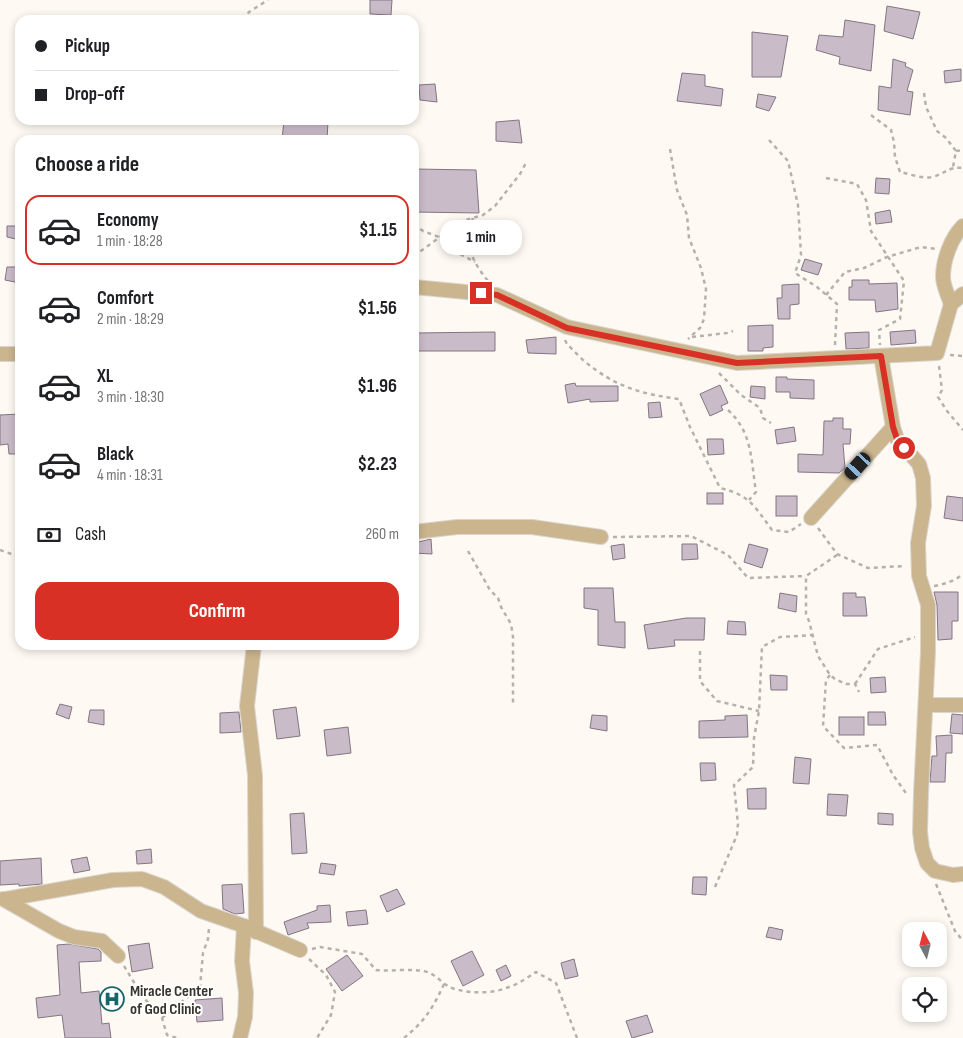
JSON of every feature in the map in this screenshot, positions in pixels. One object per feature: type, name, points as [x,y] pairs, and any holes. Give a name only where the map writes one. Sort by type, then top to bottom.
[{"type":"street","points":[[419,287],[497,295],[567,328],[737,363],[937,353],[951,304],[943,277],[948,250],[958,231],[963,226]]},
{"type":"street","points":[[951,304],[963,294]]},
{"type":"street","points":[[0,354],[15,354]]},
{"type":"street","points":[[881,356],[893,427],[897,439],[920,464],[923,478],[924,506],[918,542],[920,576],[928,605],[928,633],[920,832],[922,848],[927,863],[935,871],[953,875],[963,874]]},
{"type":"street","points":[[811,518],[893,427]]},
{"type":"street","points":[[419,531],[457,527],[532,527],[601,537]]},
{"type":"street","points":[[240,1038],[245,1017],[246,993],[242,961],[250,929],[255,775],[248,706],[254,650]]},
{"type":"street","points":[[926,705],[963,705]]},
{"type":"street","points":[[3,898],[113,880],[142,879],[164,887],[201,911],[300,950]]},
{"type":"street","points":[[3,898],[59,931],[74,937],[102,940],[118,956]]},
{"type":"path","points":[[247,15],[268,0]]},
{"type":"path","points":[[924,93],[926,107],[936,131],[946,138],[956,150],[953,167]]},
{"type":"path","points":[[871,116],[891,130],[895,157],[900,172],[926,178],[935,176],[953,167],[963,168]]},
{"type":"path","points":[[769,140],[788,161],[798,205],[801,255],[795,273],[837,304],[835,358]]},
{"type":"path","points":[[670,149],[677,190],[687,215],[690,238],[701,268],[706,289],[704,319],[700,328],[674,350]]},
{"type":"path","points":[[956,150],[963,150]]},
{"type":"path","points":[[419,252],[462,221],[483,215],[495,206],[520,174],[527,161]]},
{"type":"path","points":[[826,178],[857,184],[866,200],[871,231],[904,281],[900,319],[879,330],[881,356]]},
{"type":"path","points":[[473,218],[468,236],[470,252],[497,295]]},
{"type":"path","points":[[419,228],[439,237],[456,252],[476,263]]},
{"type":"path","points":[[826,295],[845,272],[864,268],[887,257],[922,247],[948,250]]},
{"type":"path","points":[[556,322],[567,344],[595,370],[627,388],[649,395],[679,399],[690,427],[720,488],[733,491],[749,500],[772,530],[789,532],[811,518],[837,554],[868,568],[896,567],[919,562]]},
{"type":"path","points":[[690,337],[733,331]]},
{"type":"path","points":[[937,353],[942,390],[938,397],[947,412],[963,430]]},
{"type":"path","points":[[700,355],[740,395],[760,408],[763,418],[771,423]]},
{"type":"path","points":[[728,410],[737,418],[749,440],[756,492],[749,500]]},
{"type":"path","points":[[601,537],[691,536],[728,555],[748,578],[806,576],[837,554]]},
{"type":"path","points":[[0,550],[15,554]]},
{"type":"path","points":[[468,552],[490,590],[498,598],[501,608],[511,624],[513,637],[513,706]]},
{"type":"path","points":[[923,588],[946,584],[963,574]]},
{"type":"path","points":[[806,576],[806,614],[818,656],[830,675],[846,684],[855,684]]},
{"type":"path","points":[[855,684],[878,649],[928,633]]},
{"type":"path","points":[[715,887],[737,835],[738,824],[734,785],[753,767],[754,738],[759,711],[762,647],[780,637],[812,635]]},
{"type":"path","points":[[700,651],[700,681],[717,701],[759,711]]},
{"type":"path","points":[[830,675],[826,680],[823,726],[844,748],[876,745],[893,775],[921,813]]},
{"type":"path","points":[[855,684],[860,692]]},
{"type":"path","points":[[927,863],[955,931],[963,941]]},
{"type":"path","points":[[162,1018],[200,987],[203,953],[210,926],[208,919],[201,911]]},
{"type":"path","points":[[300,950],[320,947],[362,954],[376,970],[404,970],[430,973],[444,984],[453,988],[474,992],[494,991],[510,987],[536,972],[556,983],[577,1038]]},
{"type":"path","points":[[300,950],[326,975],[335,992],[331,1015],[317,1038]]},
{"type":"path","points":[[118,956],[143,997],[162,1018],[167,1035],[177,1038]]},
{"type":"path","points":[[404,1038],[432,1009],[444,984]]},
{"type":"building","points":[[370,0],[392,0],[391,15],[370,14]]},
{"type":"building","points":[[887,6],[920,12],[913,39],[884,31]]},
{"type":"building","points":[[845,20],[875,25],[871,71],[839,64],[840,57],[816,50],[819,35],[843,37]]},
{"type":"building","points":[[752,32],[788,36],[781,77],[752,77]]},
{"type":"building","points":[[893,59],[906,63],[905,66],[913,70],[907,91],[913,92],[910,115],[878,110],[879,86],[891,88]]},
{"type":"building","points":[[961,69],[961,81],[945,83],[944,71]]},
{"type":"building","points":[[682,73],[705,75],[705,86],[723,89],[721,106],[677,101]]},
{"type":"building","points":[[435,84],[437,102],[420,100],[419,85]]},
{"type":"building","points":[[758,94],[776,97],[769,111],[756,107]]},
{"type":"building","points":[[519,120],[522,143],[496,141],[496,122]]},
{"type":"building","points":[[284,125],[328,125],[327,135],[282,135]]},
{"type":"building","points":[[419,169],[476,170],[479,213],[419,212]]},
{"type":"building","points":[[876,178],[890,179],[889,194],[875,193]]},
{"type":"building","points":[[890,210],[892,222],[876,224],[875,213]]},
{"type":"building","points":[[7,226],[15,226],[15,239],[7,237]]},
{"type":"building","points":[[805,259],[822,264],[818,275],[801,270]]},
{"type":"building","points":[[7,267],[15,267],[15,282],[5,280]]},
{"type":"building","points":[[852,280],[869,280],[869,284],[897,283],[898,309],[876,312],[875,300],[849,300],[849,287],[852,287]]},
{"type":"building","points":[[799,284],[799,304],[790,305],[790,319],[778,319],[777,298],[782,298],[782,285]]},
{"type":"building","points":[[773,325],[773,347],[763,348],[763,351],[748,351],[748,326]]},
{"type":"building","points":[[915,330],[916,343],[891,345],[890,332]]},
{"type":"building","points":[[495,332],[495,351],[419,351],[419,333]]},
{"type":"building","points":[[869,332],[869,348],[846,349],[845,333]]},
{"type":"building","points":[[556,337],[556,354],[528,353],[526,340]]},
{"type":"building","points":[[776,377],[814,380],[814,399],[790,398],[790,392],[776,392]]},
{"type":"building","points":[[575,383],[576,386],[618,386],[618,401],[590,402],[590,399],[568,403],[565,385]]},
{"type":"building","points":[[720,385],[728,403],[721,406],[723,410],[710,416],[700,394]]},
{"type":"building","points":[[751,386],[765,387],[765,399],[750,397]]},
{"type":"building","points":[[660,402],[662,417],[649,418],[648,403]]},
{"type":"building","points":[[15,414],[15,454],[9,454],[8,444],[0,445],[0,415]]},
{"type":"building","points":[[833,418],[843,418],[843,429],[851,429],[850,444],[843,444],[845,468],[839,473],[798,472],[798,454],[823,455],[824,421],[833,421]]},
{"type":"building","points":[[794,427],[796,441],[777,444],[775,430]]},
{"type":"building","points":[[707,439],[723,439],[724,454],[708,455]]},
{"type":"building","points":[[707,493],[723,493],[723,504],[707,504]]},
{"type":"building","points":[[776,496],[797,496],[797,516],[776,516]]},
{"type":"building","points":[[947,496],[963,498],[963,521],[944,518]]},
{"type":"building","points":[[431,539],[432,554],[419,553],[419,542]]},
{"type":"building","points":[[624,544],[625,558],[613,560],[611,546]]},
{"type":"building","points":[[682,544],[697,544],[698,559],[682,560]]},
{"type":"building","points":[[749,544],[768,549],[762,568],[744,562]]},
{"type":"building","points":[[584,588],[613,588],[615,622],[625,622],[625,648],[598,645],[598,610],[584,608]]},
{"type":"building","points":[[934,592],[958,592],[958,621],[952,621],[952,639],[938,640],[937,605]]},
{"type":"building","points":[[780,593],[797,596],[796,612],[778,608]]},
{"type":"building","points":[[843,593],[856,593],[856,597],[865,597],[867,616],[843,616]]},
{"type":"building","points":[[686,618],[705,618],[704,640],[674,640],[675,646],[648,649],[644,625]]},
{"type":"building","points":[[728,621],[745,622],[746,635],[727,634]]},
{"type":"building","points":[[770,675],[787,676],[787,690],[771,690]]},
{"type":"building","points":[[885,677],[886,692],[871,693],[870,678]]},
{"type":"building","points":[[60,704],[72,707],[69,719],[56,714]]},
{"type":"building","points":[[296,707],[300,736],[277,739],[273,710]]},
{"type":"building","points":[[90,710],[104,710],[104,725],[88,722]]},
{"type":"building","points":[[239,712],[241,732],[220,733],[220,713]]},
{"type":"building","points":[[868,712],[885,712],[886,725],[868,725]]},
{"type":"building","points":[[952,714],[963,715],[963,734],[950,733]]},
{"type":"building","points":[[592,715],[607,716],[607,731],[590,728]]},
{"type":"building","points":[[747,715],[748,737],[699,738],[699,721],[725,720],[725,716]]},
{"type":"building","points":[[839,717],[864,717],[864,735],[839,735]]},
{"type":"building","points":[[348,727],[351,753],[327,756],[324,730]]},
{"type":"building","points":[[952,735],[952,753],[946,753],[945,782],[930,782],[932,756],[937,756],[936,736]]},
{"type":"building","points":[[795,757],[811,759],[809,784],[793,783]]},
{"type":"building","points":[[700,763],[715,763],[716,780],[701,781]]},
{"type":"building","points":[[766,788],[766,809],[748,809],[747,789]]},
{"type":"building","points":[[828,794],[848,795],[846,816],[827,815]]},
{"type":"building","points":[[304,813],[307,853],[292,854],[290,814]]},
{"type":"building","points":[[878,813],[893,814],[893,825],[878,824]]},
{"type":"building","points":[[151,849],[152,863],[137,864],[136,851]]},
{"type":"building","points":[[87,857],[90,870],[74,873],[71,860]]},
{"type":"building","points":[[41,858],[42,884],[0,885],[0,861]]},
{"type":"building","points":[[321,863],[336,865],[334,875],[319,873]]},
{"type":"building","points":[[693,877],[707,877],[706,895],[692,894]]},
{"type":"building","points":[[242,884],[244,913],[235,914],[223,909],[222,885]]},
{"type":"building","points":[[397,889],[405,904],[387,912],[380,896]]},
{"type":"building","points":[[330,905],[331,922],[307,923],[309,928],[288,935],[284,922],[317,910],[317,906]]},
{"type":"building","points":[[366,910],[368,924],[348,926],[346,912]]},
{"type":"building","points":[[769,927],[783,930],[781,940],[766,937]]},
{"type":"building","points":[[149,943],[153,968],[132,972],[128,946]]},
{"type":"building","points":[[69,944],[98,949],[101,952],[101,961],[79,962],[81,993],[99,991],[102,1024],[109,1023],[111,1038],[65,1038],[62,1015],[38,1018],[36,998],[60,995],[57,945]]},
{"type":"building","points":[[472,951],[484,975],[463,986],[451,961]]},
{"type":"building","points":[[347,955],[363,976],[342,991],[326,969]]},
{"type":"building","points":[[574,959],[578,976],[565,979],[561,963]]},
{"type":"building","points":[[506,965],[511,976],[501,981],[496,970]]},
{"type":"building","points":[[222,998],[223,1020],[197,1022],[195,1000]]},
{"type":"building","points":[[647,1015],[653,1032],[632,1038],[626,1021]]},
{"type":"place","name":"Miracle Center of God Clinic","points":[[112,999]]},
{"type":"route","points":[[481,293],[497,295],[567,328],[737,363],[881,356],[893,427],[897,439],[904,448]]}]
